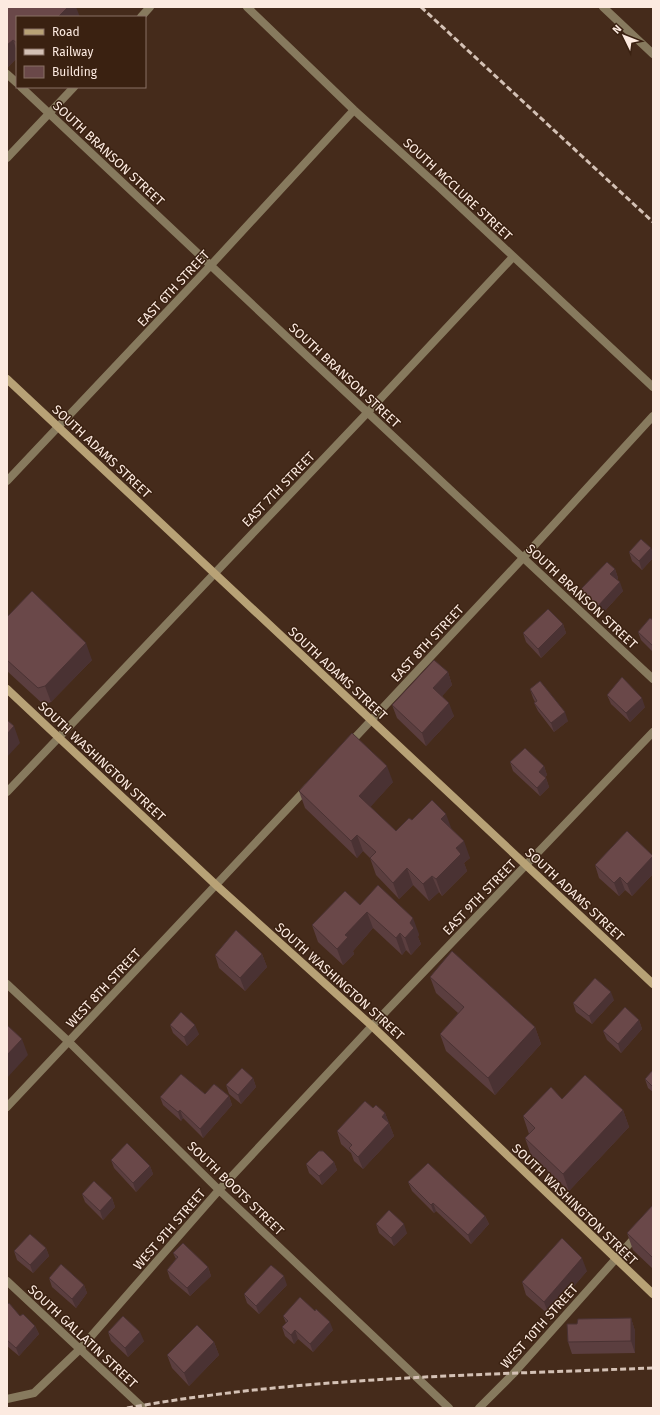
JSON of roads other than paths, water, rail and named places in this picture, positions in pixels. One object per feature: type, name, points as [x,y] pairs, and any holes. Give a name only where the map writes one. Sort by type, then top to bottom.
[{"type":"main road","name":"SOUTH ADAMS STREET","points":[[7,379],[653,984]]},
{"type":"main road","name":"SOUTH WASHINGTON STREET","points":[[7,689],[216,885],[372,1026],[653,1294]]},
{"type":"street","points":[[142,16],[150,7]]},
{"type":"street","name":"SOUTH MCCLURE STREET","points":[[247,7],[354,110],[439,187],[653,387]]},
{"type":"street","points":[[603,7],[653,54]]},
{"type":"street","points":[[7,74],[16,82]]},
{"type":"street","name":"SOUTH BRANSON STREET","points":[[22,88],[653,679]]},
{"type":"street","points":[[7,158],[73,88]]},
{"type":"street","name":"EAST 6TH STREET","points":[[7,481],[211,265],[354,110]]},
{"type":"street","name":"EAST 7TH STREET","points":[[7,792],[513,257]]},
{"type":"street","name":"EAST 8TH STREET","points":[[344,749],[523,558],[653,416]]},
{"type":"street","name":"EAST 9TH STREET","points":[[372,1026],[653,732]]},
{"type":"street","points":[[216,885],[312,784]]},
{"type":"street","name":"WEST 8TH STREET","points":[[7,1107],[216,885]]},
{"type":"street","name":"SOUTH BOOTS STREET","points":[[7,984],[69,1042],[219,1190],[449,1408]]},
{"type":"street","name":"WEST 9TH STREET","points":[[7,1399],[34,1393],[80,1349],[219,1190],[372,1026]]},
{"type":"street","name":"WEST 10TH STREET","points":[[479,1408],[513,1374],[642,1229]]},
{"type":"street","name":"SOUTH GALLATIN STREET","points":[[7,1280],[143,1408]]},
{"type":"railway","points":[[421,7],[653,222]]},
{"type":"railway","points":[[127,1408],[192,1398],[323,1384],[389,1379],[653,1368]]}]
